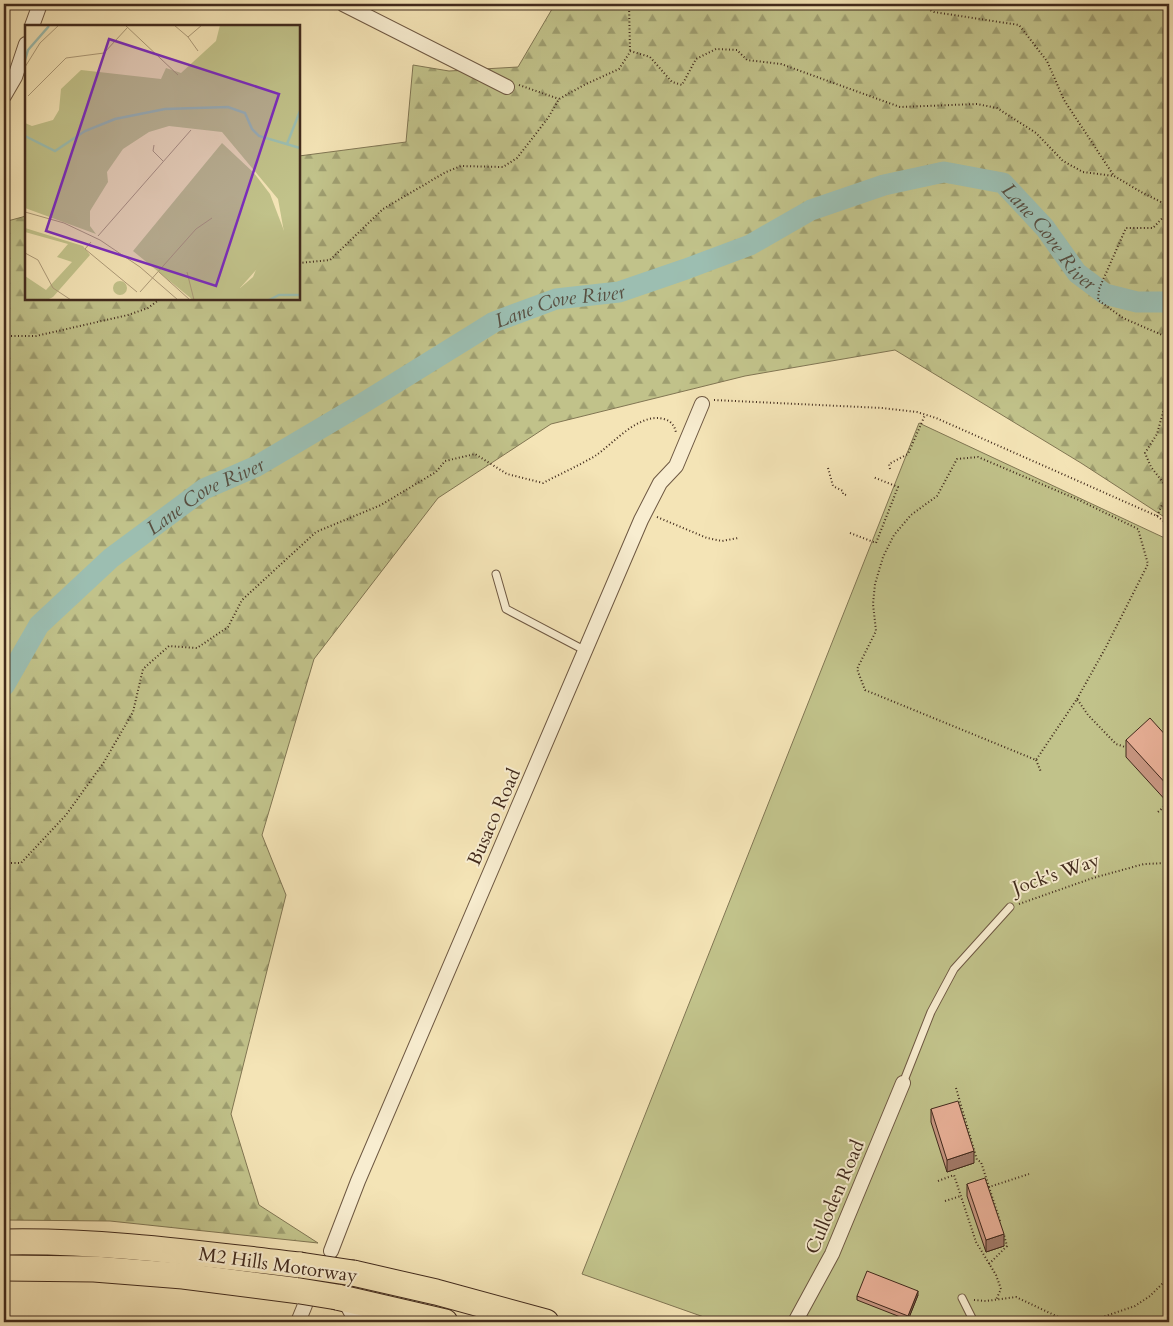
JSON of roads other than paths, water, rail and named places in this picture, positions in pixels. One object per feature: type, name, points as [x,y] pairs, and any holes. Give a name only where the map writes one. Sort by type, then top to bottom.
[{"type":"highway","name":"M2 Hills Motorway","points":[[4,1242],[102,1245],[300,1265],[352,1273],[436,1292],[546,1322]]},
{"type":"highway","name":"M2 Hills Motorway","points":[[4,1268],[94,1269],[183,1276],[302,1298],[337,1297],[445,1322]]},
{"type":"street","points":[[32,25],[40,4]]},
{"type":"street","points":[[343,4],[507,87]]},
{"type":"street","points":[[4,96],[15,77],[25,47]]},
{"type":"street","name":"Busaco Road","points":[[332,1251],[358,1181],[641,520],[660,482],[676,466],[702,404]]},
{"type":"street","name":"Culloden Road","points":[[795,1322],[832,1254],[904,1083]]},
{"type":"street","points":[[298,1322],[302,1298]]},
{"type":"lane","points":[[496,574],[506,609],[586,650]]},
{"type":"lane","name":"Jock's Way","points":[[904,1083],[931,1012],[954,969],[1010,907]]},
{"type":"lane","points":[[962,1298],[974,1322]]},
{"type":"waterway","name":"Lane Cove River","points":[[4,686],[39,625],[111,558],[204,489],[257,466],[494,322],[556,299],[619,292],[686,269],[750,245],[811,210],[884,185],[944,172],[1003,183],[1045,228],[1077,273],[1105,294],[1137,302],[1169,302]]}]
